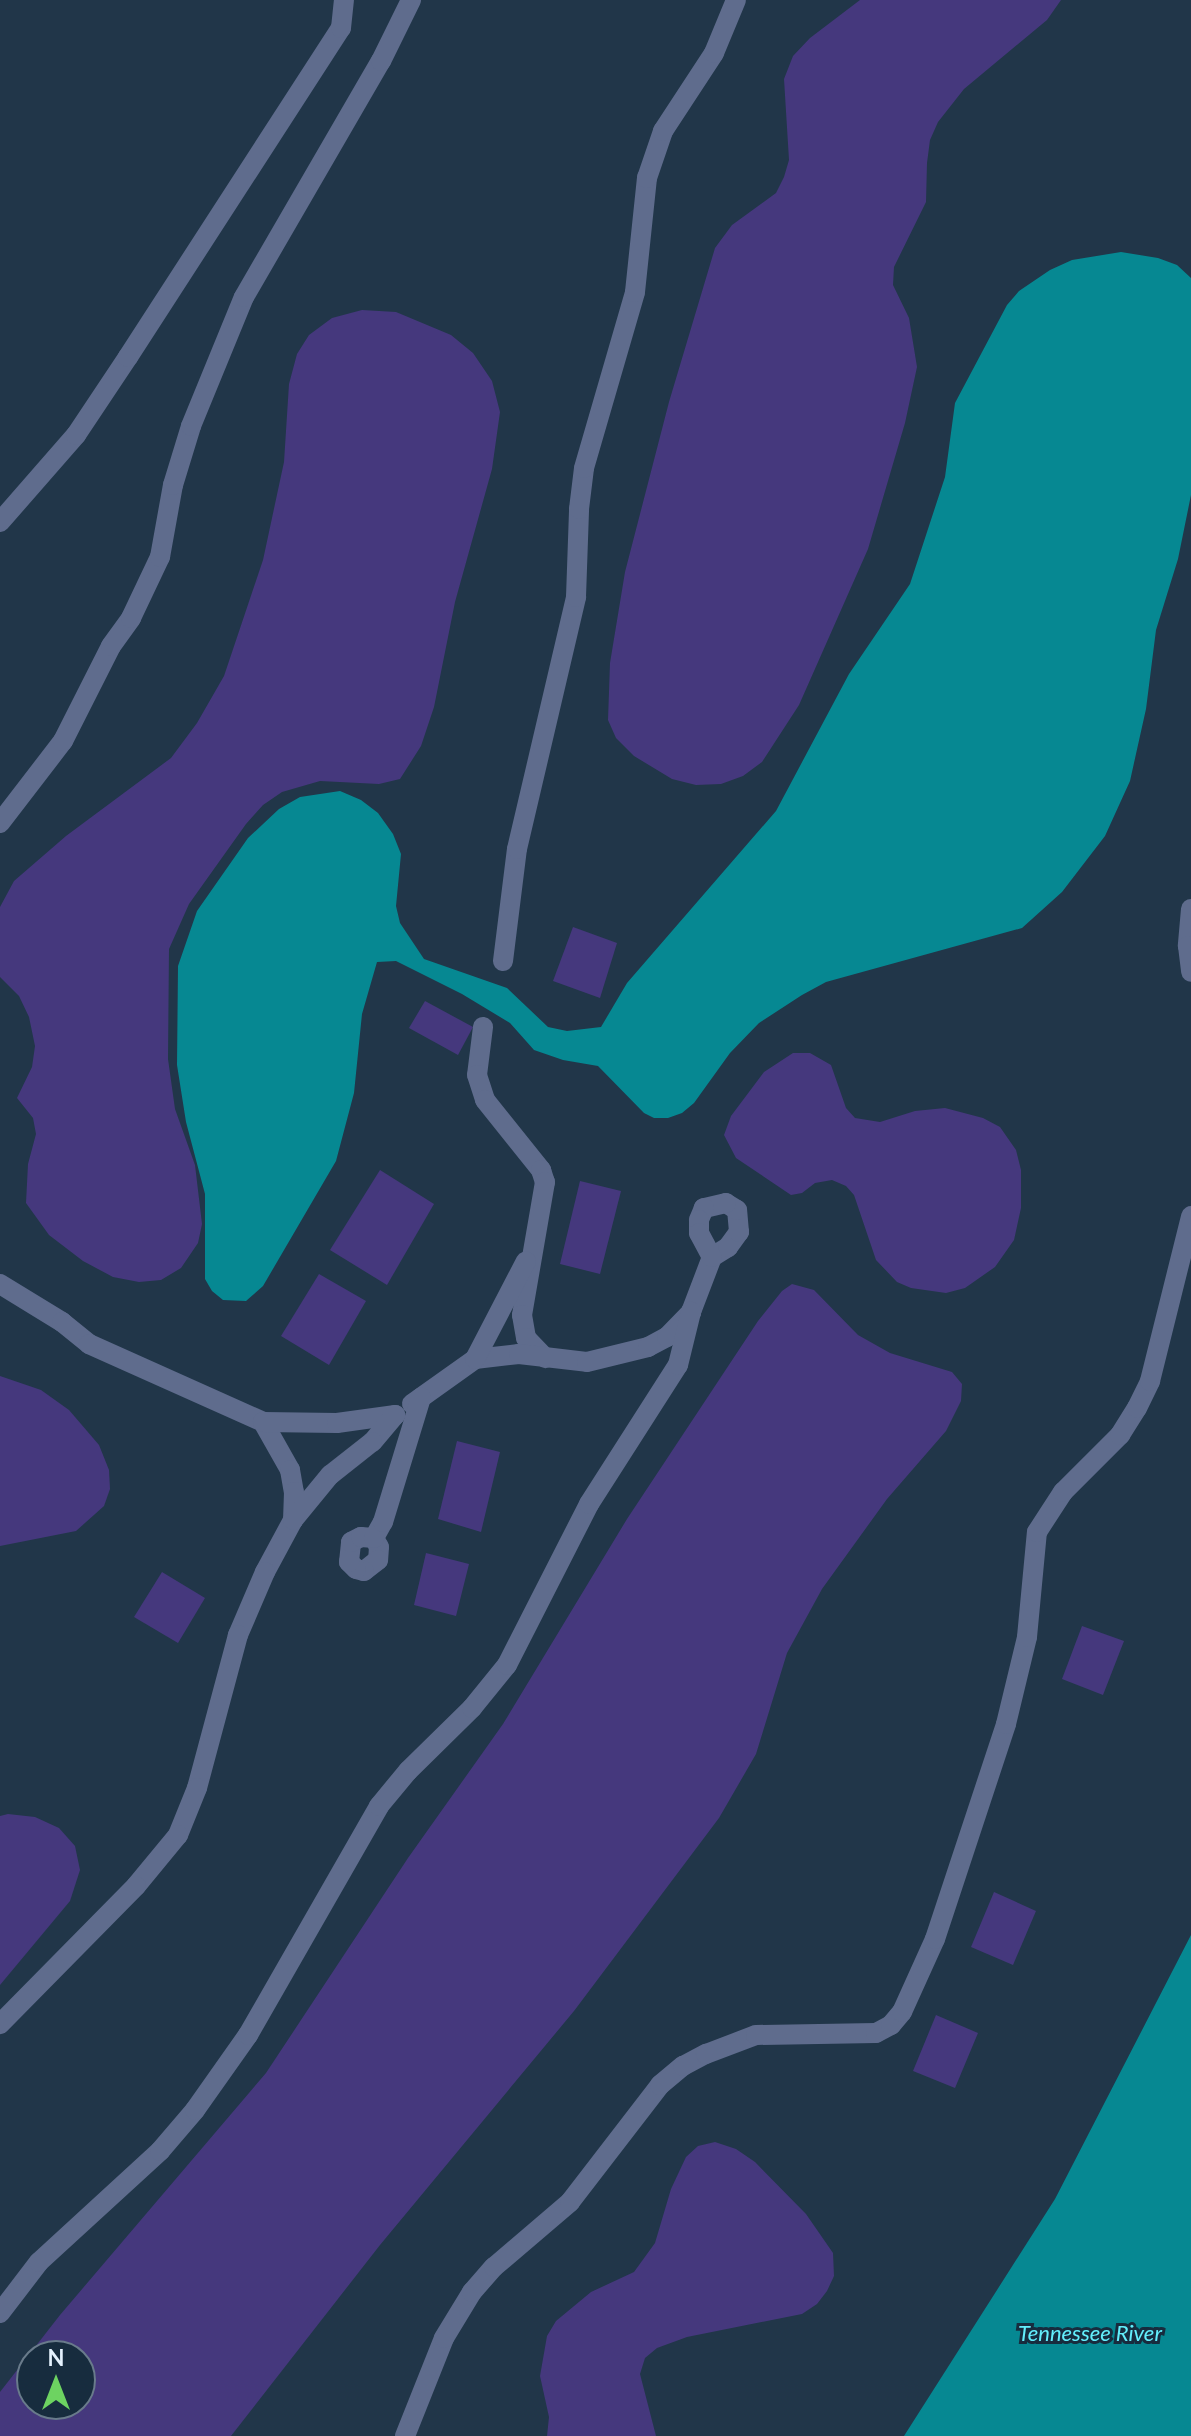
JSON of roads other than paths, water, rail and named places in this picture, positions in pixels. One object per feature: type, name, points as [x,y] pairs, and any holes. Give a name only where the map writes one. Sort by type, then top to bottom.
[{"type":"street","points":[[0,522],[76,435],[128,357],[341,28],[344,0]]},
{"type":"street","points":[[0,823],[63,741],[111,646],[131,618],[160,557],[173,485],[191,426],[244,297],[381,61],[411,0]]},
{"type":"street","points":[[503,961],[517,849],[576,597],[584,468],[635,292],[647,178],[663,131],[714,53],[736,0]]},
{"type":"street","points":[[1191,909],[1188,946],[1191,972]]},
{"type":"street","points":[[483,1027],[477,1075],[485,1100],[541,1170],[545,1182],[523,1329],[533,1349],[545,1358]]},
{"type":"street","points":[[405,2436],[444,2338],[472,2292],[494,2267],[570,2202],[660,2085],[683,2066],[706,2054],[756,2035],[876,2033],[891,2025],[902,2012],[935,1939],[1006,1724],[1027,1637],[1037,1532],[1063,1492],[1120,1435],[1137,1408],[1150,1381],[1191,1216]]},
{"type":"street","points":[[0,2024],[136,1886],[178,1835],[197,1788],[238,1635],[260,1583],[293,1520],[330,1475],[372,1442],[395,1415],[475,1359],[533,1247]]},
{"type":"street","points":[[0,2313],[39,2262],[160,2151],[195,2110],[248,2035],[379,1806],[408,1771],[472,1708],[507,1665],[589,1504],[678,1365],[691,1312],[704,1288],[712,1257]]},
{"type":"street","points":[[0,1284],[100,1350],[263,1422],[337,1423],[395,1415]]},
{"type":"street","points":[[475,1359],[519,1354],[587,1362],[631,1353],[667,1337],[691,1312]]},
{"type":"street","points":[[374,1538],[390,1503],[421,1398]]},
{"type":"street","points":[[263,1422],[290,1470],[293,1520]]},
{"type":"water","points":[[1121,252],[1158,258],[1177,265],[1191,278],[1191,495],[1178,559],[1156,630],[1146,709],[1130,781],[1105,836],[1062,892],[1022,928],[826,982],[802,995],[759,1023],[730,1053],[694,1103],[682,1113],[668,1118],[654,1118],[644,1113],[598,1066],[563,1060],[534,1050],[510,1023],[462,994],[396,961],[377,962],[362,1014],[354,1093],[336,1161],[263,1286],[246,1301],[223,1300],[212,1291],[205,1279],[205,1194],[186,1122],[177,1065],[178,966],[197,911],[248,838],[279,809],[300,797],[340,791],[361,800],[378,813],[393,834],[401,854],[396,906],[400,923],[424,959],[507,988],[548,1027],[567,1031],[601,1027],[627,983],[776,811],[849,674],[910,584],[945,477],[955,403],[1007,305],[1019,291],[1050,270],[1072,260]]},
{"type":"water","name":"Tennessee River","points":[[1191,1935],[1191,2436],[904,2436],[1055,2199]]}]
